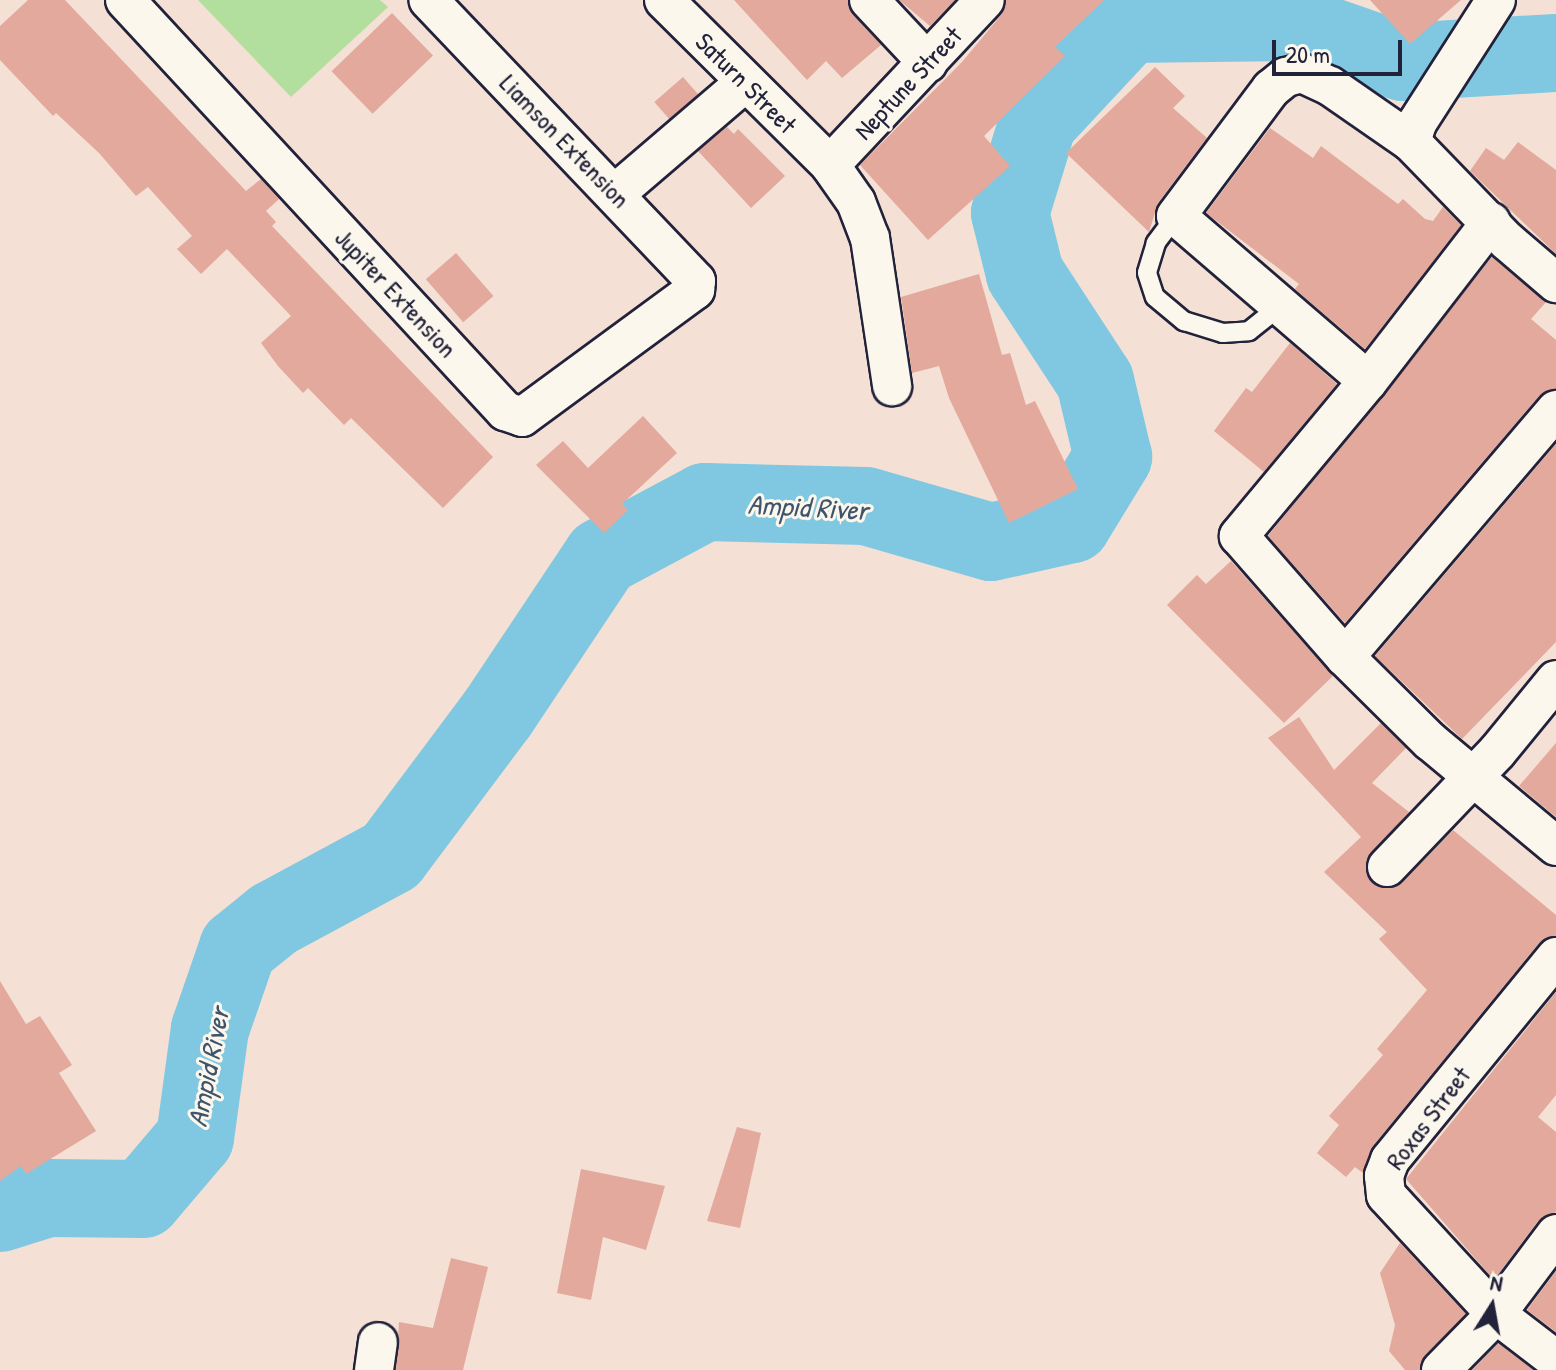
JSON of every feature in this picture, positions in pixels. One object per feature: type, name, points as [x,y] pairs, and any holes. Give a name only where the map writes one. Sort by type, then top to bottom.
[{"type":"street","name":"Jupiter Extension","points":[[125,0],[509,414],[528,415],[696,285]]},
{"type":"street","name":"Liamson Extension","points":[[428,0],[616,193],[696,285]]},
{"type":"street","name":"Saturn Street","points":[[664,0],[743,84],[830,165],[856,202],[870,238],[892,386]]},
{"type":"street","points":[[869,0],[928,63]]},
{"type":"street","name":"Neptune Street","points":[[830,165],[985,0]]},
{"type":"street","points":[[1411,142],[1435,91],[1496,0]]},
{"type":"street","points":[[1368,381],[1284,303],[1176,216],[1271,89],[1286,77],[1302,73],[1330,86],[1411,142],[1556,283]]},
{"type":"street","points":[[616,193],[743,84]]},
{"type":"street","points":[[1491,222],[1368,381],[1239,536],[1345,657],[1471,778],[1556,846]]},
{"type":"street","points":[[1345,657],[1556,410]]},
{"type":"street","points":[[1387,867],[1471,778],[1556,680]]},
{"type":"street","name":"Roxas Street","points":[[1556,957],[1390,1160],[1384,1176],[1386,1195],[1496,1314],[1556,1360]]},
{"type":"street","points":[[1441,1370],[1496,1314],[1556,1234]]},
{"type":"lane","points":[[1176,216],[1156,243],[1147,273],[1155,297],[1184,321],[1223,333],[1249,331],[1284,303]]},
{"type":"green space","points":[[198,0],[380,0],[388,7],[291,97]]},
{"type":"building","points":[[28,0],[65,0],[246,191],[261,179],[279,199],[266,211],[276,222],[272,226],[493,457],[443,508],[351,418],[344,425],[308,388],[303,393],[278,366],[261,343],[291,316],[227,249],[201,274],[177,249],[192,236],[148,187],[136,196],[99,153],[56,113],[53,116],[0,60],[0,26]]},
{"type":"building","points":[[734,0],[848,0],[853,15],[881,45],[842,78],[826,61],[807,80]]},
{"type":"building","points":[[899,0],[955,0],[930,26]]},
{"type":"building","points":[[1006,0],[1104,0],[1055,47],[1065,56],[984,136],[1010,166],[928,240],[860,165],[962,62],[1002,14]]},
{"type":"building","points":[[1370,0],[1461,0],[1410,44]]},
{"type":"building","points":[[392,13],[433,55],[373,114],[332,71]]},
{"type":"building","points":[[1155,67],[1185,96],[1173,108],[1207,138],[1158,203],[1149,232],[1066,153]]},
{"type":"building","points":[[683,77],[698,94],[669,119],[654,102]]},
{"type":"building","points":[[727,127],[734,134],[738,129],[785,176],[751,208],[698,151]]},
{"type":"building","points":[[1270,128],[1313,158],[1321,146],[1398,204],[1403,199],[1425,219],[1433,221],[1443,207],[1461,225],[1365,349],[1295,289],[1299,284],[1206,213]]},
{"type":"building","points":[[1518,142],[1556,170],[1556,254],[1470,171],[1486,148],[1504,160]]},
{"type":"building","points":[[456,253],[493,296],[463,322],[426,279]]},
{"type":"building","points":[[1492,257],[1546,302],[1531,319],[1556,340],[1556,389],[1539,396],[1345,623],[1268,536]]},
{"type":"building","points":[[979,274],[1002,355],[1010,353],[1026,405],[1035,401],[1078,489],[1009,523],[949,398],[939,366],[912,373],[901,297]]},
{"type":"building","points":[[1290,343],[1337,384],[1264,472],[1214,431],[1246,388],[1252,392]]},
{"type":"building","points":[[643,416],[677,453],[622,504],[628,510],[604,533],[536,465],[563,441],[588,468]]},
{"type":"building","points":[[1556,444],[1556,642],[1462,739],[1375,656]]},
{"type":"building","points":[[1231,561],[1333,676],[1284,723],[1167,605],[1197,575],[1206,584]]},
{"type":"building","points":[[1299,717],[1334,770],[1381,723],[1406,748],[1372,783],[1409,812],[1366,861],[1372,883],[1383,888],[1402,883],[1453,830],[1556,915],[1556,936],[1539,943],[1373,1146],[1363,1173],[1355,1167],[1346,1177],[1317,1153],[1339,1125],[1329,1116],[1383,1055],[1377,1049],[1427,990],[1379,939],[1387,932],[1324,872],[1361,837],[1268,738]]},
{"type":"building","points":[[1556,743],[1556,817],[1519,786]]},
{"type":"building","points":[[0,981],[26,1024],[40,1016],[72,1065],[59,1073],[96,1131],[26,1174],[21,1166],[0,1181]]},
{"type":"building","points":[[1556,992],[1556,1095],[1538,1117],[1556,1132],[1556,1212],[1538,1221],[1494,1280],[1406,1179]]},
{"type":"building","points":[[737,1127],[761,1133],[740,1228],[707,1221]]},
{"type":"building","points":[[581,1169],[665,1186],[646,1250],[603,1237],[591,1300],[557,1293]]},
{"type":"building","points":[[1400,1243],[1466,1314],[1425,1355],[1420,1370],[1405,1370],[1389,1351],[1395,1325],[1380,1273]]},
{"type":"building","points":[[451,1258],[488,1267],[463,1370],[396,1370],[399,1322],[433,1328]]},
{"type":"building","points":[[1556,1271],[1556,1332],[1527,1310]]},
{"type":"building","points":[[1498,1343],[1533,1370],[1472,1370]]},
{"type":"waterway","name":"Ampid River","points":[[0,1213],[48,1198],[143,1199],[195,1138],[210,1029],[238,948],[274,919],[391,856],[498,713],[602,557],[705,502],[866,506],[991,542],[1072,524],[1113,457],[1095,381],[1025,274],[1010,213],[1038,122],[1129,24],[1288,22],[1403,62],[1556,53]]}]
